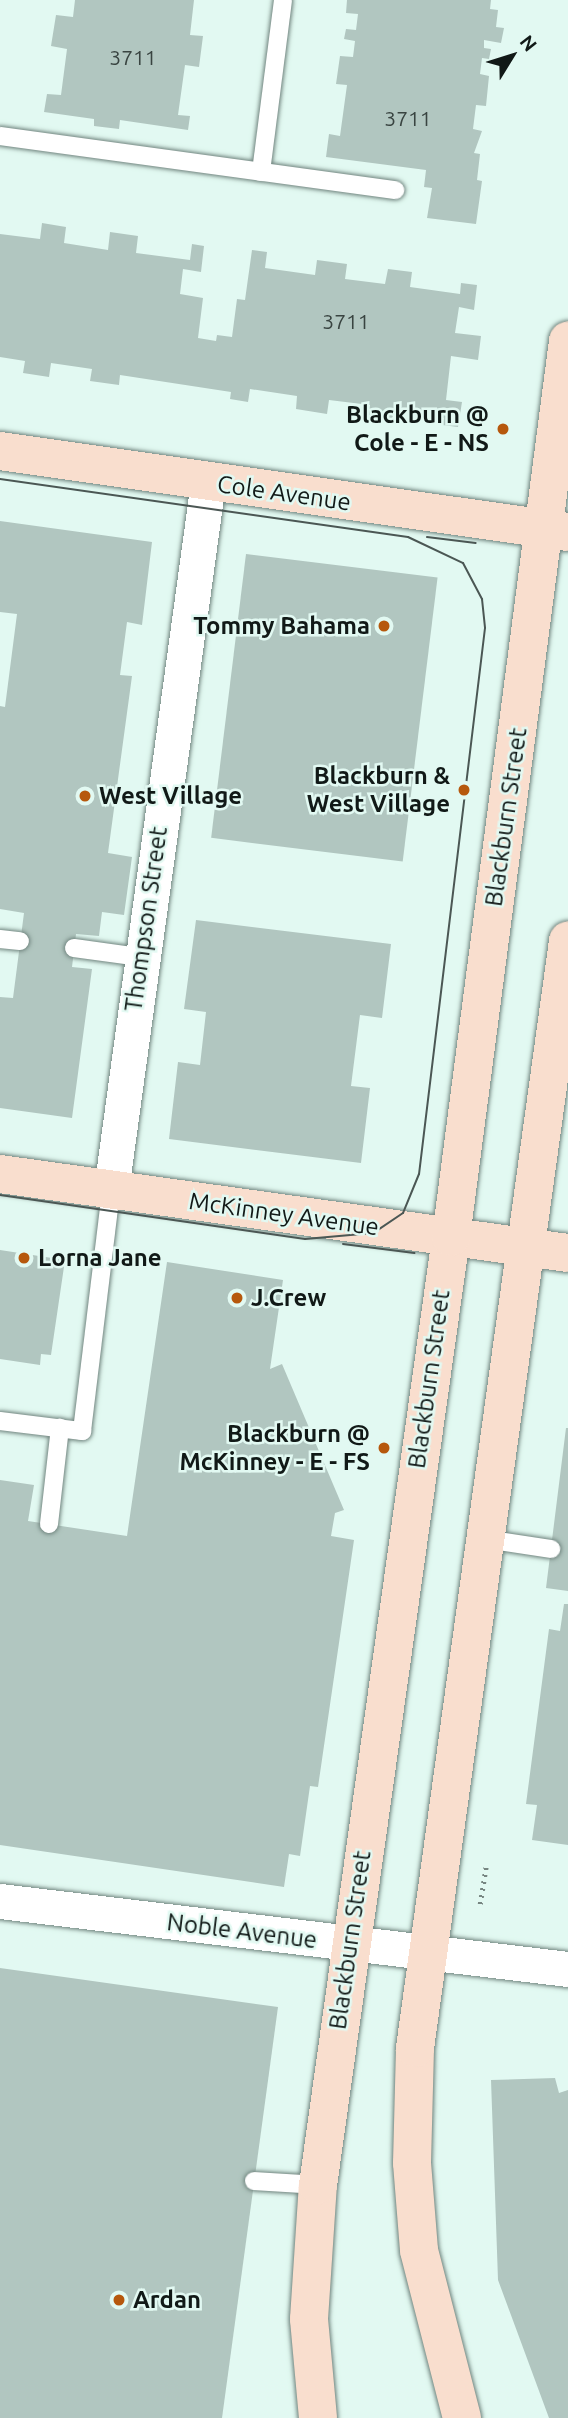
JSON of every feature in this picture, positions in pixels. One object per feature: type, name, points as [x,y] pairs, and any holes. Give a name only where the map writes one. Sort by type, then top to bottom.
[{"type":"street","name":"Blackburn Street","points":[[318,2418],[309,2319],[318,2185],[349,1943],[556,530],[568,341]]},
{"type":"street","name":"Cole Avenue","points":[[0,451],[556,530]]},
{"type":"street","name":"Thompson Street","points":[[111,1190],[140,957],[208,482]]},
{"type":"street","points":[[462,2418],[419,2250],[412,2164],[415,2048],[568,941]]},
{"type":"street","name":"McKinney Avenue","points":[[0,1174],[568,1254]]},
{"type":"street","name":"Noble Avenue","points":[[0,1901],[428,1950],[568,1969]]},
{"type":"lane","points":[[261,172],[283,0]]},
{"type":"lane","points":[[0,136],[395,190]]},
{"type":"lane","points":[[0,939],[20,941]]},
{"type":"lane","points":[[74,948],[140,957]]},
{"type":"lane","points":[[0,1421],[82,1431],[111,1190]]},
{"type":"lane","points":[[49,1524],[60,1428]]},
{"type":"lane","points":[[485,1539],[551,1549]]},
{"type":"lane","points":[[254,2181],[318,2185]]},
{"type":"path","points":[[480,1904],[486,1865]]},
{"type":"building","points":[[75,0],[194,0],[190,35],[203,36],[199,67],[185,65],[178,115],[190,116],[188,130],[120,120],[119,129],[94,126],[94,119],[44,112],[47,94],[61,95],[67,49],[51,46],[56,15],[73,17]]},
{"type":"building","points":[[347,0],[491,0],[490,9],[498,10],[496,27],[504,28],[501,43],[484,40],[484,48],[491,49],[489,59],[482,58],[480,74],[489,76],[486,106],[476,105],[473,129],[482,131],[474,153],[480,154],[477,180],[482,181],[476,224],[427,218],[432,188],[424,187],[426,170],[326,157],[329,134],[340,136],[347,85],[336,84],[340,56],[353,57],[355,41],[344,39],[346,29],[356,30],[358,14],[346,13]]},
{"type":"building","points":[[42,223],[66,227],[64,243],[108,250],[110,232],[138,236],[136,253],[190,260],[192,244],[204,246],[201,272],[183,269],[180,294],[203,298],[198,338],[216,341],[217,335],[232,337],[237,299],[245,300],[252,250],[267,252],[265,268],[315,275],[317,260],[347,264],[345,279],[385,284],[388,269],[412,272],[410,287],[460,294],[461,283],[477,285],[474,310],[459,307],[455,333],[481,336],[478,360],[451,356],[446,400],[462,402],[458,427],[442,425],[444,418],[422,415],[423,411],[394,407],[392,421],[368,417],[370,405],[329,400],[327,414],[296,409],[297,396],[250,389],[248,402],[230,399],[231,392],[120,375],[119,385],[90,381],[92,369],[51,363],[49,377],[23,373],[25,361],[0,357],[0,234],[40,239]]},
{"type":"building","name":"West Village","points":[[0,521],[152,542],[142,625],[127,622],[120,675],[132,676],[108,853],[132,857],[124,915],[102,912],[99,936],[76,934],[72,967],[92,969],[72,1118],[0,1108],[0,997],[13,998],[24,913],[0,909],[0,706],[5,707],[17,614],[0,612]]},
{"type":"building","points":[[246,554],[438,578],[403,861],[211,838]]},
{"type":"building","points":[[196,920],[391,944],[382,1018],[360,1015],[351,1086],[370,1088],[361,1163],[169,1139],[178,1062],[200,1065],[206,1012],[184,1009]]},
{"type":"building","points":[[0,1250],[65,1260],[51,1355],[41,1354],[40,1365],[0,1359]]},
{"type":"building","points":[[167,1262],[283,1280],[270,1369],[282,1364],[344,1510],[335,1513],[331,1536],[354,1540],[318,1787],[310,1786],[300,1856],[289,1854],[284,1887],[0,1845],[0,1480],[34,1485],[28,1521],[127,1536]]},
{"type":"building","points":[[568,1428],[568,1591],[546,1588]]},
{"type":"building","points":[[564,1604],[568,1604],[568,1845],[532,1840],[537,1805],[526,1804],[549,1629],[560,1631]]},
{"type":"building","name":"Ardan","points":[[0,1968],[278,2007],[222,2418],[0,2418]]},
{"type":"building","points":[[555,2078],[559,2093],[568,2090],[568,2418],[549,2418],[498,2280],[491,2080]]},
{"type":"tram line","points":[[0,479],[408,537],[463,563],[482,599],[485,628],[419,1174],[403,1213],[373,1233],[305,1239],[0,1195]]},
{"type":"tram line","points":[[427,537],[476,543]]},
{"type":"tram line","points":[[343,1244],[414,1253]]},
{"type":"place","name":"Blackburn @ Cole - E - NS","points":[[503,429]]},
{"type":"place","name":"Tommy Bahama","points":[[384,626]]},
{"type":"place","name":"Blackburn & West Village","points":[[464,790]]},
{"type":"place","name":"West Village","points":[[85,796]]},
{"type":"place","name":"Lorna Jane","points":[[24,1258]]},
{"type":"place","name":"J.Crew","points":[[237,1298]]},
{"type":"place","name":"Blackburn @ McKinney - E - FS","points":[[384,1448]]},
{"type":"place","name":"Ardan","points":[[119,2300]]}]
